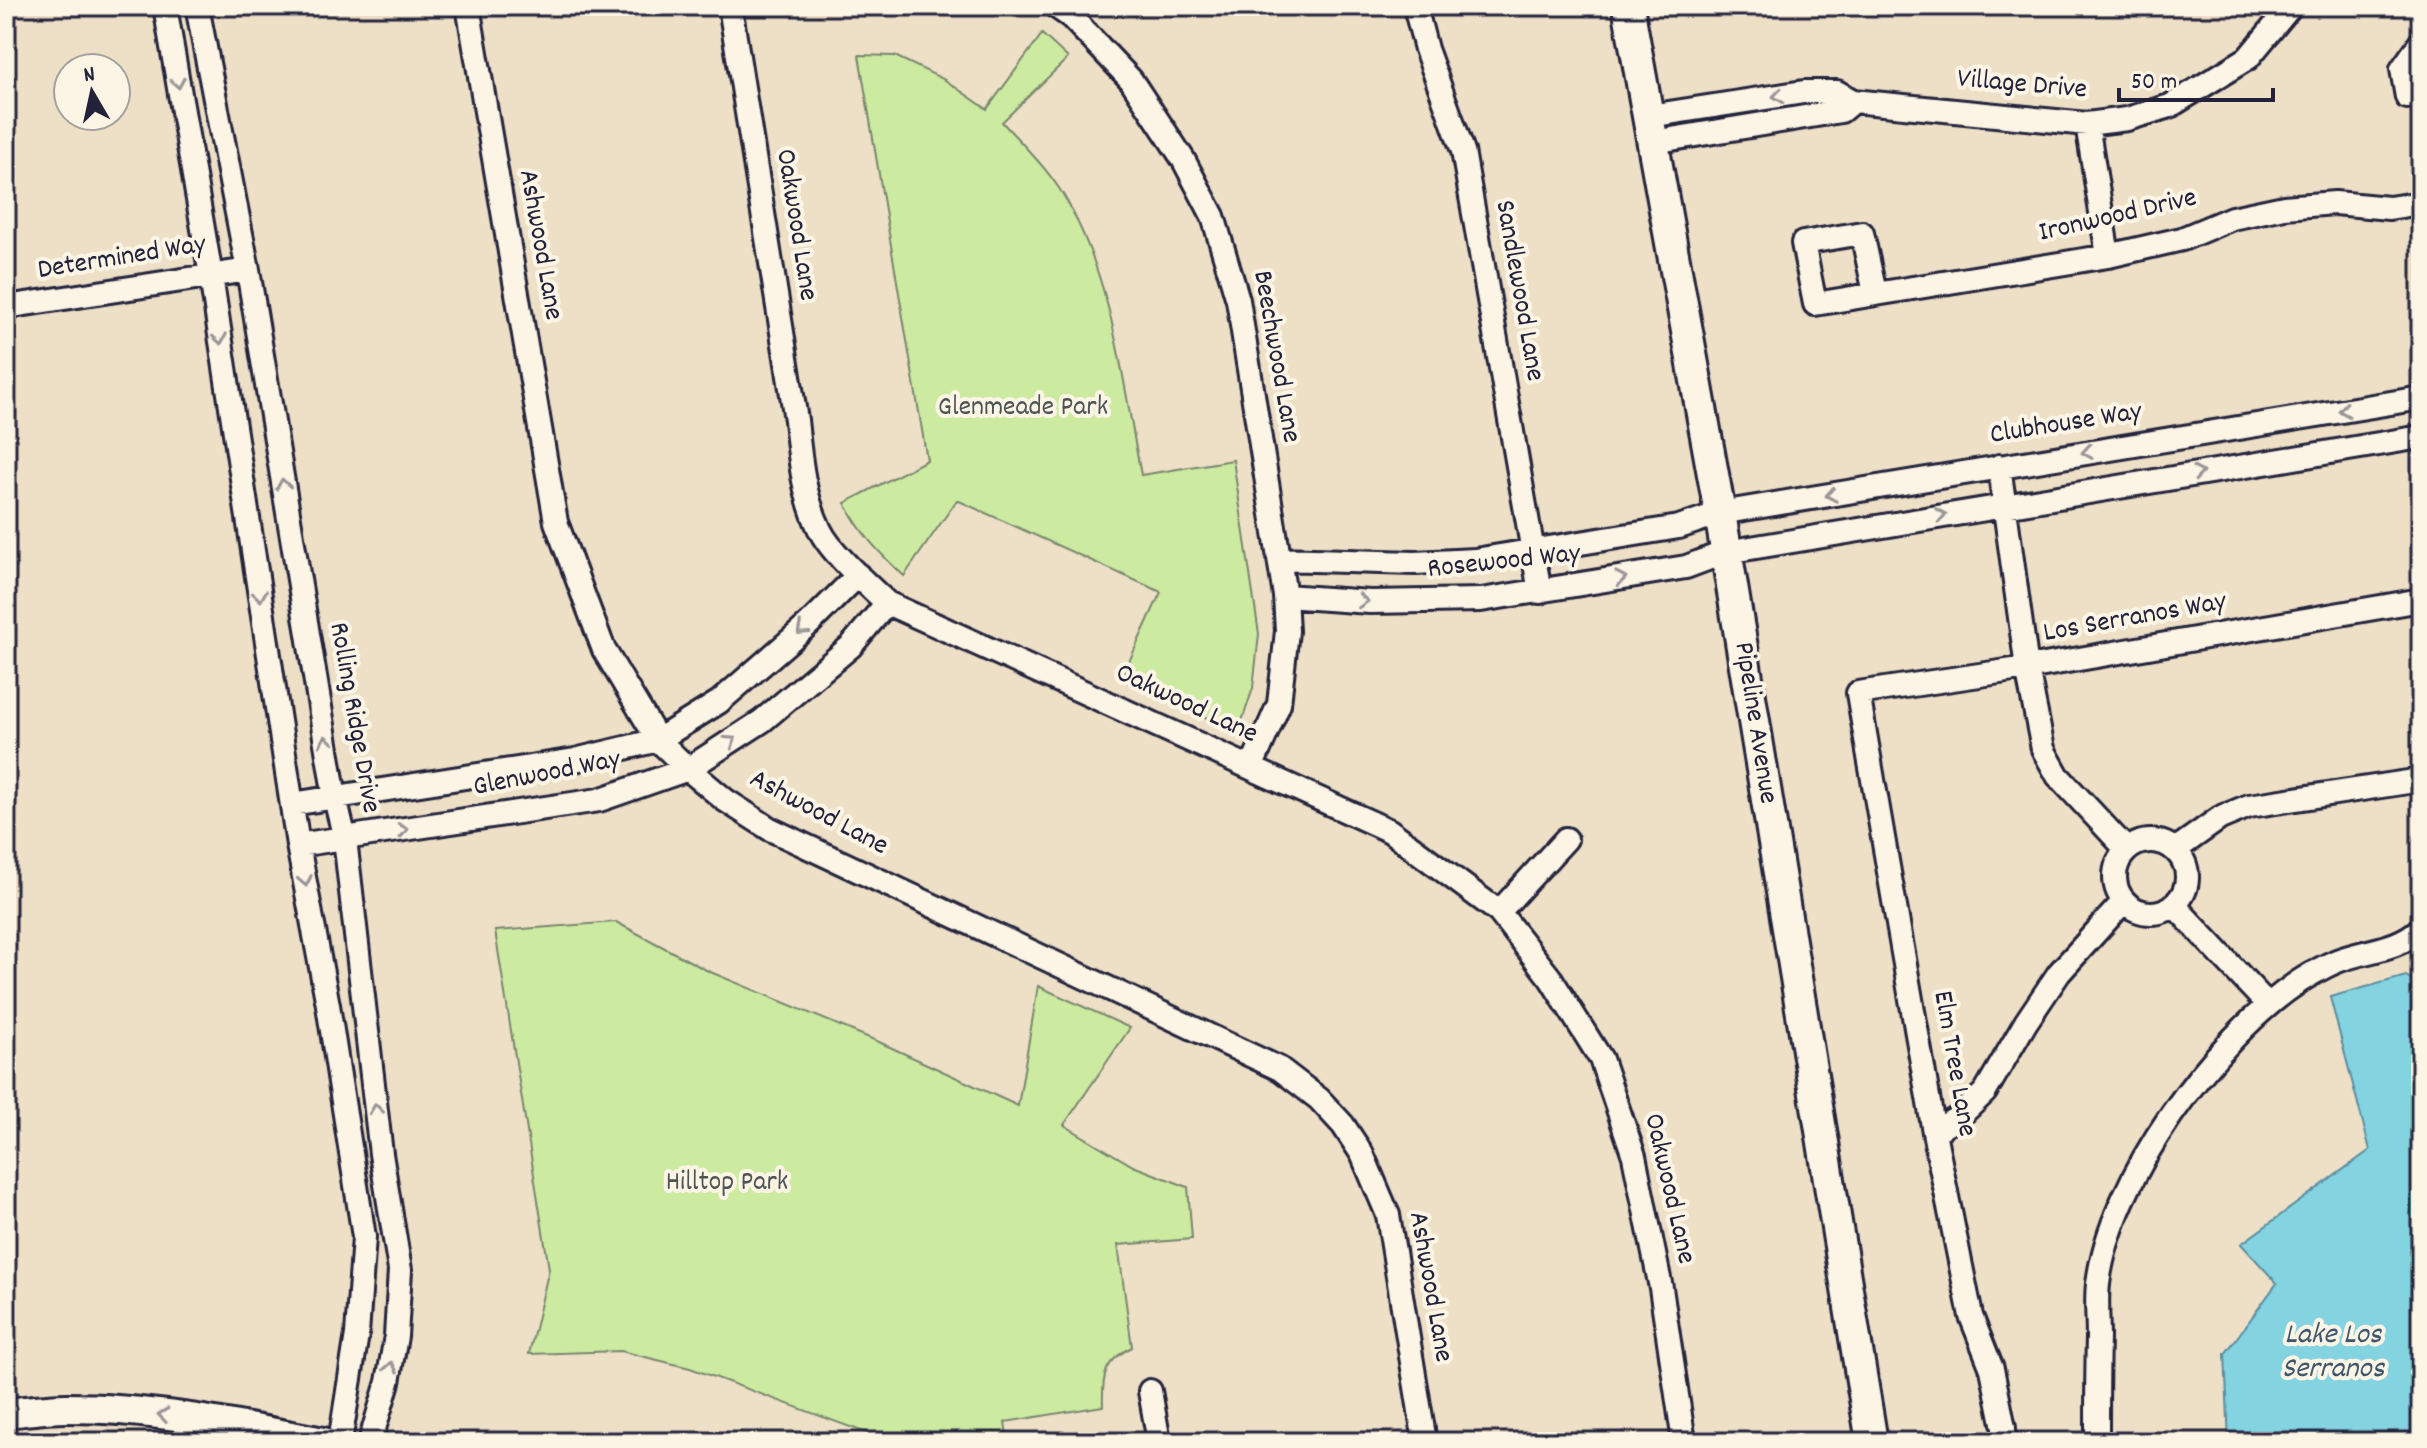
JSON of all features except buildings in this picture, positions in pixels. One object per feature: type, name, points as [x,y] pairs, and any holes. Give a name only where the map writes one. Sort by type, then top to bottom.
[{"type":"main road","name":"Pipeline Avenue","points":[[1628,6],[1720,513],[1872,1442]]},
{"type":"street","points":[[165,6],[211,276],[298,845],[328,1005],[364,1237],[357,1334],[340,1442]]},
{"type":"street","name":"Rolling Ridge Drive","points":[[197,6],[248,270],[335,798],[345,839],[381,1154],[400,1270],[396,1336],[388,1382],[370,1442]]},
{"type":"street","name":"Ashwood Lane","points":[[468,6],[556,522],[604,650],[658,740],[725,800],[770,829],[1280,1069],[1319,1099],[1343,1125],[1362,1154],[1388,1215],[1425,1442]]},
{"type":"street","name":"Oakwood Lane","points":[[730,6],[796,420],[803,482],[821,532],[887,603],[1390,831],[1499,912],[1551,979],[1601,1059],[1634,1156],[1661,1288],[1684,1442]]},
{"type":"street","name":"Sandlewood Lane","points":[[1415,6],[1426,49],[1463,151],[1540,592]]},
{"type":"street","name":"Village Drive","points":[[1651,129],[1732,103],[1815,92],[1837,92],[1853,101],[2087,124],[2127,119],[2170,106],[2248,58],[2291,6]]},
{"type":"street","name":"Beechwood Lane","points":[[1068,10],[1131,80],[1183,159],[1213,216],[1238,300],[1285,596],[1287,631],[1279,704],[1251,768]]},
{"type":"street","points":[[2421,42],[2402,69],[2407,97],[2421,95]]},
{"type":"street","name":"Village Drive","points":[[1651,129],[1737,127],[1841,111],[1853,101]]},
{"type":"street","points":[[1732,103],[1737,127]]},
{"type":"street","points":[[2087,124],[2108,256]]},
{"type":"street","name":"Ironwood Drive","points":[[1875,293],[2108,256],[2182,239],[2232,218],[2284,207],[2335,203],[2389,208],[2421,203]]},
{"type":"street","name":"Determined Way","points":[[6,307],[248,270]]},
{"type":"street","name":"Clubhouse Way","points":[[1720,513],[2421,398]]},
{"type":"street","points":[[1726,552],[2421,437]]},
{"type":"street","points":[[1999,466],[2027,668],[2043,749],[2058,776],[2127,850]]},
{"type":"street","name":"Rosewood Way","points":[[1279,559],[1415,563],[1475,560],[1679,527],[1720,513]]},
{"type":"street","name":"Rosewood Way","points":[[1285,596],[1421,603],[1481,600],[1686,567],[1726,552]]},
{"type":"street","name":"Glenwood Way","points":[[292,804],[575,760],[658,740],[719,702],[809,624],[858,575]]},
{"type":"street","name":"Los Serranos Way","points":[[1858,693],[2027,668],[2421,600]]},
{"type":"street","name":"Glenwood Way","points":[[298,845],[599,800],[688,769],[762,721],[851,646],[887,603]]},
{"type":"street","name":"Elm Tree Lane","points":[[1858,693],[1934,1132],[1971,1316],[1992,1369],[2004,1428],[2003,1442]]},
{"type":"street","points":[[2175,850],[2220,818],[2249,806],[2421,780]]},
{"type":"street","points":[[1499,912],[1566,839]]},
{"type":"street","points":[[2156,841],[2175,850],[2186,867],[2187,877],[2181,897],[2174,905],[2148,913],[2124,901],[2115,875],[2127,850],[2156,841]]},
{"type":"street","points":[[1934,1132],[1959,1117],[1985,1092],[2059,973],[2124,901]]},
{"type":"street","points":[[2174,905],[2268,1005]]},
{"type":"street","points":[[2097,1442],[2098,1284],[2106,1243],[2116,1214],[2160,1131],[2228,1045],[2268,1005],[2300,981],[2337,961],[2411,938],[2421,928]]},
{"type":"street","points":[[1150,1391],[1159,1442]]},
{"type":"street","points":[[6,1413],[67,1408],[149,1413],[228,1423],[323,1442]]},
{"type":"green space","name":"Glenmeade Park","points":[[1042,34],[1068,58],[1002,122],[1054,181],[1084,235],[1107,302],[1141,475],[1233,460],[1259,634],[1253,688],[1237,728],[1227,727],[1121,679],[1161,592],[957,500],[904,576],[871,542],[845,503],[927,460],[859,55],[895,56],[945,80],[987,109]]},
{"type":"green space","name":"Hilltop Park","points":[[616,922],[708,971],[879,1042],[1018,1106],[1038,986],[1130,1028],[1064,1125],[1133,1166],[1188,1187],[1192,1239],[1118,1245],[1132,1347],[1116,1358],[1107,1370],[1103,1406],[1005,1422],[1008,1442],[891,1442],[690,1368],[621,1351],[529,1354],[549,1269],[495,931]]},
{"type":"water","name":"Lake Los Serranos","points":[[2406,976],[2421,985],[2421,1442],[2229,1442],[2225,1354],[2277,1283],[2241,1244],[2370,1150],[2330,997]]}]
